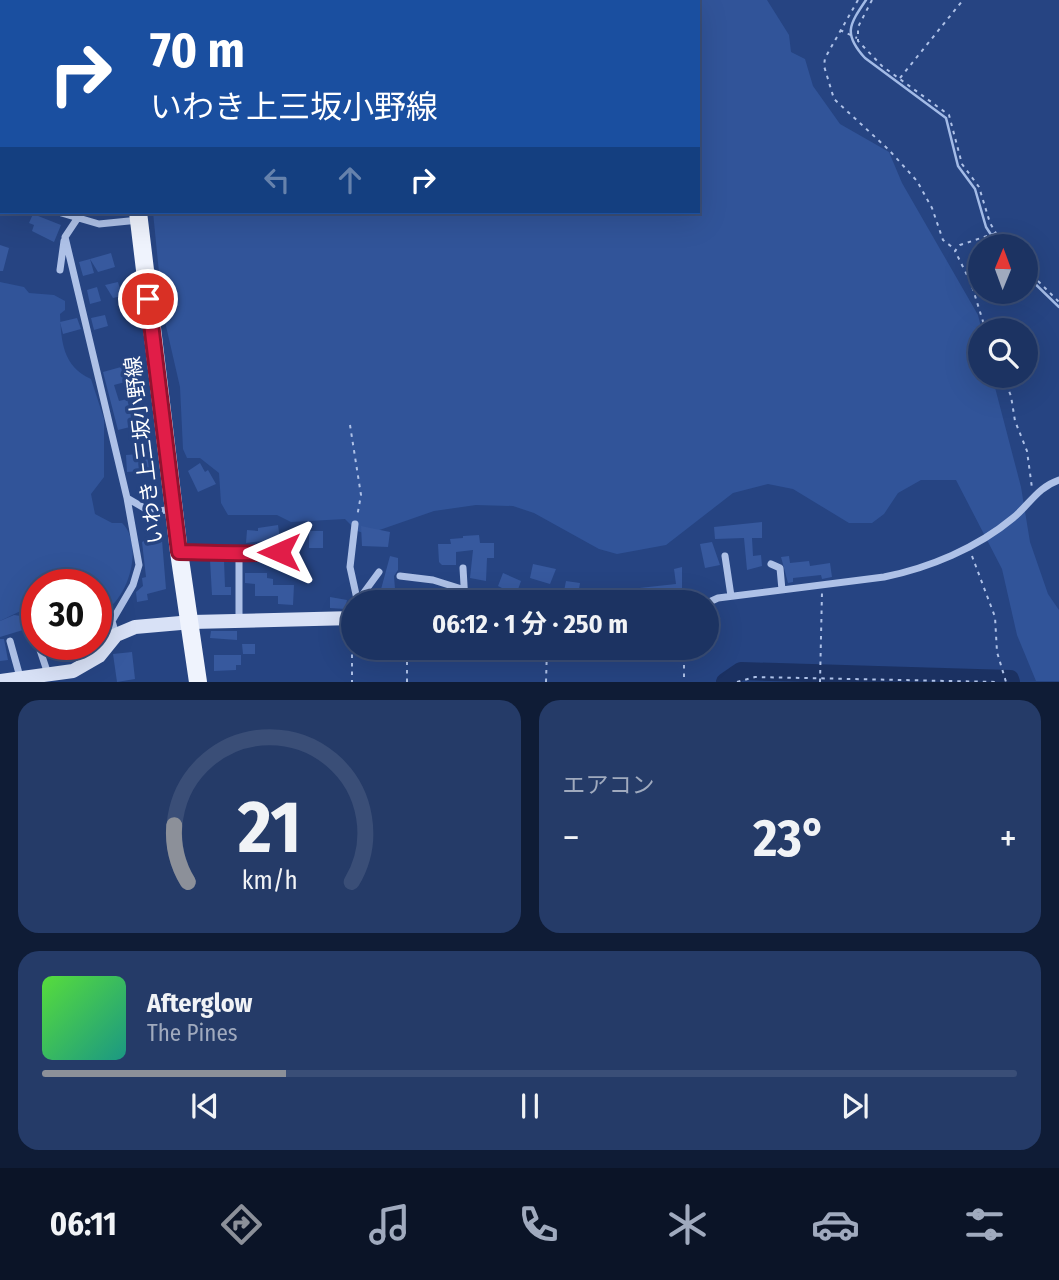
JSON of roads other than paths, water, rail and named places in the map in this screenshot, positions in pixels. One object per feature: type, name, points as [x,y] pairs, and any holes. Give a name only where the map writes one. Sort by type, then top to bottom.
[{"type":"main road","name":"いわき上三坂小野線","points":[[138,216],[173,509],[192,622],[198,681]]},
{"type":"street","points":[[63,214],[99,223],[138,216]]},
{"type":"street","points":[[60,270],[65,237],[77,219]]},
{"type":"street","points":[[65,237],[127,498],[139,565],[133,585],[113,621],[116,635]]},
{"type":"street","points":[[719,600],[897,574],[970,548],[1013,518],[1042,488],[1059,480]]},
{"type":"street","points":[[127,498],[151,512],[173,509]]},
{"type":"street","points":[[355,524],[350,567],[355,590]]},
{"type":"street","points":[[179,552],[271,555],[279,552]]},
{"type":"street","points":[[239,552],[239,621]]},
{"type":"street","points":[[725,556],[731,596]]},
{"type":"street","points":[[771,564],[779,568],[782,590]]},
{"type":"street","points":[[400,576],[433,580],[465,590],[463,568]]},
{"type":"street","points":[[365,590],[379,572]]},
{"type":"street","points":[[0,681],[48,675],[85,666],[100,656],[116,635],[135,627],[192,622],[341,618]]},
{"type":"street","points":[[10,640],[20,677]]},
{"type":"street","points":[[43,660],[48,675]]},
{"type":"waterway","points":[[866,0],[852,23],[853,42],[865,58],[946,118],[958,166],[975,189],[991,234]]},
{"type":"waterway","points":[[1038,287],[1059,307]]},
{"type":"waterway","points":[[725,682],[741,671],[1010,679],[1011,682]]}]
